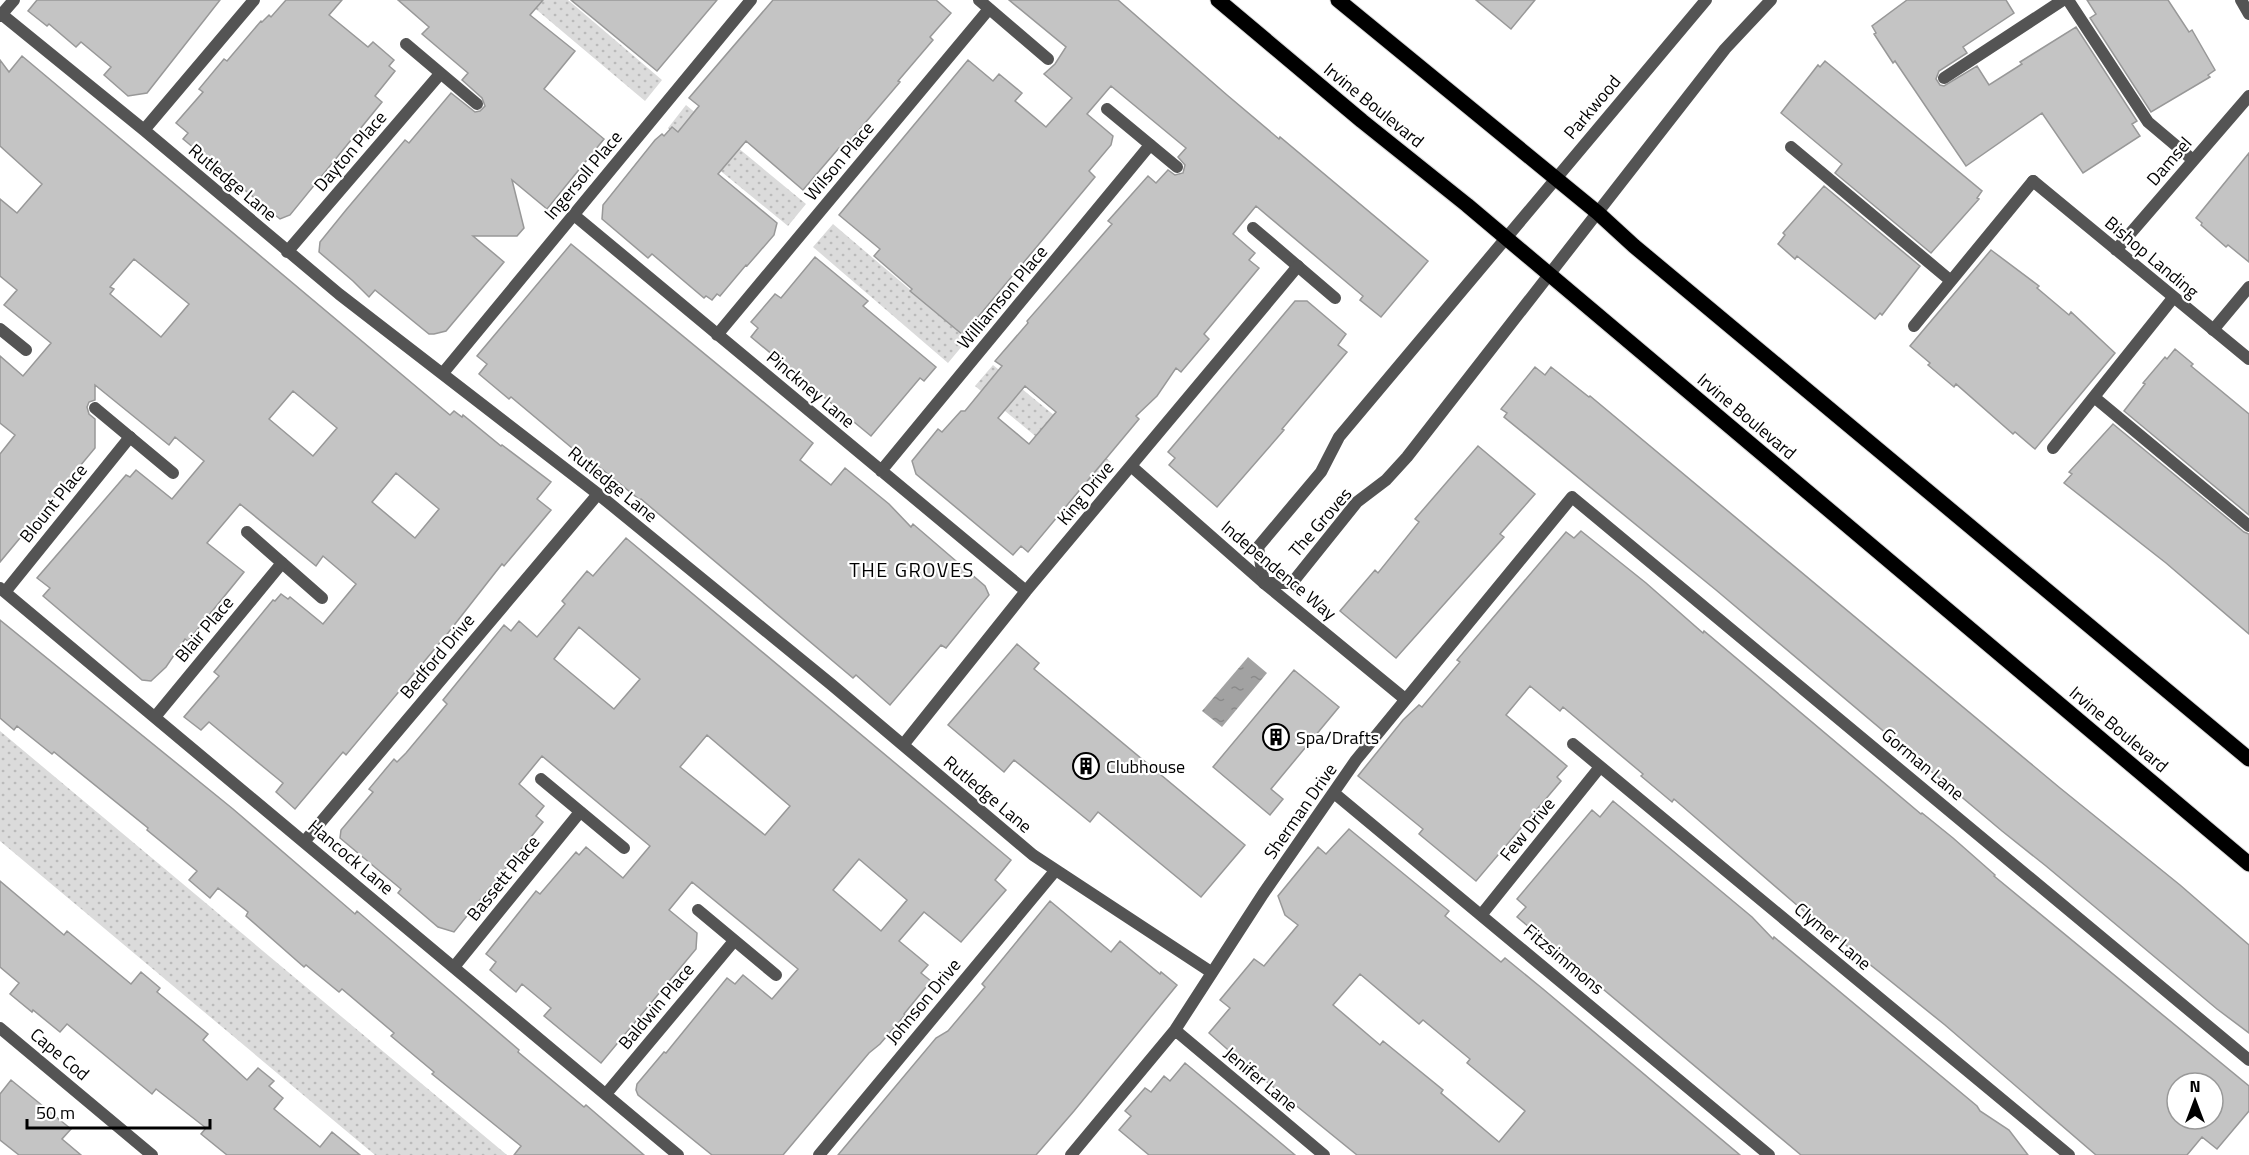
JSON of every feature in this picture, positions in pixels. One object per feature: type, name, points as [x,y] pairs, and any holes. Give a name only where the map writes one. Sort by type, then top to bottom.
[{"type":"main road","name":"Irvine Boulevard","points":[[1218,0],[1362,122],[1550,275],[2249,864]]},
{"type":"main road","points":[[1338,0],[1598,213],[1643,254],[2249,759]]},
{"type":"street","points":[[1,15],[14,0]]},
{"type":"street","points":[[144,130],[254,0]]},
{"type":"street","name":"Ingersoll Place","points":[[443,373],[751,0]]},
{"type":"street","points":[[979,0],[1048,59]]},
{"type":"street","name":"Parkwood","points":[[1505,238],[1706,0]]},
{"type":"street","points":[[1598,213],[1725,49],[1771,0]]},
{"type":"street","points":[[1944,78],[2063,0]]},
{"type":"street","points":[[2068,0],[2148,122],[2193,160]]},
{"type":"street","points":[[2241,0],[2249,14]]},
{"type":"street","name":"Wilson Place","points":[[717,335],[989,9]]},
{"type":"street","name":"Rutledge Lane","points":[[1,15],[144,130],[287,252],[597,494],[903,745],[1033,855],[1211,972]]},
{"type":"street","points":[[406,45],[477,104]]},
{"type":"street","name":"Dayton Place","points":[[287,252],[440,74]]},
{"type":"street","name":"Damsel","points":[[2116,250],[2249,96]]},
{"type":"street","points":[[1107,109],[1177,167]]},
{"type":"street","name":"Williamson Place","points":[[881,471],[1150,145]]},
{"type":"street","points":[[1791,147],[1951,281],[1914,326]]},
{"type":"street","name":"Bishop Landing","points":[[1951,281],[2033,181],[2249,359]]},
{"type":"street","name":"The Groves","points":[[1505,238],[1358,413],[1339,437],[1321,472],[1258,547],[1264,583],[1292,583],[1357,502],[1386,480],[1407,457],[1598,213]]},
{"type":"street","name":"Pinckney Lane","points":[[574,215],[1026,591]]},
{"type":"street","points":[[1253,228],[1335,298]]},
{"type":"street","name":"King Drive","points":[[903,745],[1026,591],[1298,266]]},
{"type":"street","points":[[2213,330],[2249,287]]},
{"type":"street","points":[[2053,448],[2173,298]]},
{"type":"street","points":[[0,329],[26,350]]},
{"type":"street","points":[[2094,397],[2249,526]]},
{"type":"street","points":[[95,408],[174,473]]},
{"type":"street","name":"Blount Place","points":[[2,590],[130,437]]},
{"type":"street","name":"Independence Way","points":[[1131,466],[1264,583],[1405,699]]},
{"type":"street","name":"Bedford Drive","points":[[304,842],[597,494]]},
{"type":"street","name":"Sherman Drive","points":[[1071,1155],[1175,1030],[1211,972],[1356,760],[1572,497]]},
{"type":"street","name":"Gorman Lane","points":[[1572,497],[2249,1060]]},
{"type":"street","points":[[247,532],[322,598]]},
{"type":"street","name":"Blair Place","points":[[154,717],[282,563]]},
{"type":"street","name":"Hancock Lane","points":[[2,590],[678,1155]]},
{"type":"street","name":"Clymer Lane","points":[[1574,744],[2069,1155]]},
{"type":"street","name":"Few Drive","points":[[1482,914],[1600,767]]},
{"type":"street","points":[[541,779],[624,848]]},
{"type":"street","name":"Fitzsimmons","points":[[1334,793],[1769,1155]]},
{"type":"street","name":"Bassett Place","points":[[454,967],[580,812]]},
{"type":"street","name":"Johnson Drive","points":[[819,1155],[1055,870]]},
{"type":"street","points":[[698,910],[776,975]]},
{"type":"street","name":"Baldwin Place","points":[[606,1094],[734,940]]},
{"type":"street","name":"Cape Cod","points":[[0,1028],[152,1155]]},
{"type":"street","name":"Jenifer Lane","points":[[1175,1030],[1324,1155]]},
{"type":"shaded area","points":[[525,0],[568,0],[662,80],[645,101]]},
{"type":"shaded area","points":[[686,105],[806,204],[788,226],[668,128]]},
{"type":"shaded area","points":[[833,224],[968,339],[948,363],[813,247]]},
{"type":"shaded area","points":[[993,365],[1111,462],[1093,484],[975,386]]},
{"type":"shaded area","points":[[0,731],[507,1155],[375,1155],[0,841]]},
{"type":"water","points":[[1248,657],[1267,673],[1222,727],[1202,711]]},
{"type":"building","points":[[37,0],[220,0],[147,93],[128,96],[104,75],[111,67],[81,42],[76,47],[49,24],[47,26],[28,11]]},
{"type":"building","points":[[286,0],[342,0],[329,15],[368,47],[373,42],[394,60],[389,66],[395,71],[375,96],[382,102],[290,215],[280,219],[183,139],[188,133],[176,123],[203,92],[199,89],[224,59],[227,61],[261,21],[269,15],[271,17]]},
{"type":"building","points":[[398,0],[543,0],[530,15],[575,51],[544,89],[604,139],[547,209],[512,180],[524,228],[517,236],[473,236],[504,262],[446,331],[434,334],[429,334],[375,290],[369,297],[319,252],[320,242],[346,210],[405,140],[409,143],[451,93],[475,112],[485,106],[482,98],[462,80],[468,73],[422,34],[429,27]]},
{"type":"building","points":[[571,0],[717,0],[657,71]]},
{"type":"building","points":[[773,0],[936,0],[951,13],[930,37],[933,40],[898,81],[900,82],[842,150],[839,148],[803,190],[746,141],[718,174],[777,223],[774,235],[720,296],[717,294],[712,300],[706,296],[704,298],[652,254],[648,258],[602,219],[603,205],[655,140],[662,134],[664,136],[672,127],[678,132],[699,106],[689,98]]},
{"type":"building","points":[[1009,0],[1118,0],[1279,139],[1280,137],[1428,261],[1381,317],[1360,300],[1363,296],[1256,206],[1233,234],[1255,253],[1249,260],[1259,268],[1204,334],[1209,339],[1181,372],[1176,368],[1157,396],[1136,416],[1139,419],[1028,552],[1021,546],[1013,555],[916,474],[912,461],[938,429],[942,432],[961,411],[965,411],[1002,366],[995,361],[1112,224],[1108,221],[1148,176],[1156,183],[1168,170],[1175,175],[1183,173],[1185,165],[1178,157],[1186,148],[1111,86],[1087,114],[1113,136],[1111,145],[1089,171],[1095,177],[963,335],[910,291],[912,289],[874,256],[880,249],[839,215],[968,60],[993,81],[999,74],[1022,93],[1015,101],[1046,127],[1072,98],[1044,74],[1055,64],[1066,47]],"holes":[[[1025,386],[1056,412],[1029,444],[998,418]]]},
{"type":"building","points":[[1476,0],[1535,0],[1511,29]]},
{"type":"building","points":[[1907,0],[2006,0],[2014,13],[1963,47],[1967,53],[1939,71],[1936,79],[1940,85],[1944,86],[1977,66],[1989,85],[2022,64],[2020,62],[2076,27],[2137,121],[2132,124],[2140,136],[2083,173],[2042,113],[1966,166],[1874,34],[1876,33],[1872,26]]},
{"type":"building","points":[[2087,0],[2168,0],[2189,32],[2192,30],[2215,70],[2208,75],[2210,77],[2151,112],[2090,18],[2096,14]]},
{"type":"building","points":[[22,56],[450,415],[454,411],[462,417],[463,415],[551,482],[537,499],[551,510],[504,566],[502,564],[448,633],[346,755],[343,752],[295,809],[276,792],[283,783],[209,722],[201,730],[184,717],[219,676],[214,672],[273,600],[275,601],[281,594],[288,599],[290,597],[323,624],[356,584],[323,556],[316,566],[240,504],[207,543],[244,572],[188,641],[185,639],[166,667],[151,681],[142,680],[43,596],[50,588],[37,578],[126,475],[130,477],[136,470],[172,499],[204,461],[175,437],[169,445],[95,385],[95,400],[89,402],[87,407],[89,414],[95,419],[95,448],[0,562],[0,454],[15,435],[0,423],[0,356],[23,376],[51,343],[4,305],[17,290],[0,276],[0,199],[17,213],[42,184],[0,146],[0,60],[9,72]],"holes":[[[134,259],[189,304],[161,337],[110,294],[114,289],[110,287]],[[293,391],[337,428],[313,456],[269,419]],[[396,473],[439,509],[415,538],[372,502]]]},
{"type":"building","points":[[1825,61],[1982,191],[1977,198],[1979,199],[1931,253],[1835,173],[1842,164],[1781,113],[1818,65],[1820,67]]},
{"type":"building","points":[[2249,153],[2249,262],[2228,245],[2226,247],[2196,218]]},
{"type":"building","points":[[1824,186],[1920,266],[1882,315],[1880,313],[1875,319],[1797,256],[1795,259],[1778,244],[1785,235],[1783,233]]},
{"type":"building","points":[[571,244],[813,443],[800,460],[831,485],[845,468],[889,504],[911,527],[913,524],[985,586],[989,595],[946,648],[941,645],[890,705],[856,675],[853,678],[641,499],[598,466],[596,468],[511,397],[509,399],[479,374],[487,364],[477,356]]},
{"type":"building","points":[[1991,250],[2039,286],[2037,288],[2069,315],[2071,312],[2115,353],[2035,449],[2015,432],[2013,434],[1956,384],[1954,387],[1910,346]]},
{"type":"building","points":[[815,257],[868,301],[863,306],[936,367],[924,381],[920,378],[871,436],[751,337],[758,328],[751,322],[775,294],[781,298]]},
{"type":"building","points":[[1295,301],[1307,301],[1346,334],[1338,345],[1347,352],[1282,429],[1284,430],[1217,507],[1169,465],[1175,458],[1168,452]]},
{"type":"building","points":[[2175,349],[2193,364],[2191,366],[2249,414],[2249,515],[2124,411],[2145,384],[2143,383]]},
{"type":"building","points":[[1535,367],[1545,375],[1551,367],[1590,396],[2060,788],[2180,885],[2249,945],[2249,1033],[2217,1009],[1716,590],[1504,417],[1507,413],[1501,409]]},
{"type":"building","points":[[2113,424],[2249,534],[2249,634],[2166,563],[2064,483],[2072,474],[2069,472]]},
{"type":"building","points":[[1478,446],[1535,494],[1500,534],[1504,537],[1396,658],[1340,611],[1375,570],[1378,573],[1419,522],[1415,519]]},
{"type":"building","points":[[1581,531],[1646,583],[1703,633],[1704,631],[1921,814],[1953,838],[1994,876],[2249,1086],[2249,1111],[2217,1149],[2202,1137],[2187,1155],[2096,1155],[1945,1025],[1806,913],[1674,799],[1672,802],[1641,776],[1643,774],[1563,707],[1560,711],[1530,686],[1506,715],[1567,766],[1557,777],[1561,781],[1476,881],[1419,834],[1423,829],[1358,776],[1403,720],[1419,705],[1422,707],[1460,662],[1457,660],[1566,532],[1574,538]]},
{"type":"building","points":[[626,538],[1011,860],[995,880],[1006,890],[961,942],[924,912],[899,941],[928,965],[921,973],[931,981],[905,1015],[869,1053],[783,1155],[712,1155],[638,1095],[636,1090],[637,1084],[664,1052],[666,1053],[727,978],[735,984],[743,975],[772,999],[798,969],[692,882],[669,910],[697,933],[696,949],[601,1063],[544,1016],[551,1008],[522,984],[516,992],[490,970],[496,962],[486,954],[536,891],[540,894],[576,852],[579,855],[586,847],[623,878],[650,846],[542,756],[519,784],[544,806],[536,816],[543,822],[454,932],[438,927],[398,893],[401,889],[340,838],[341,830],[373,792],[369,789],[394,759],[397,762],[406,753],[447,704],[443,700],[504,625],[511,631],[519,621],[537,637],[565,604],[562,601],[587,571],[593,576]],"holes":[[[579,627],[640,679],[614,709],[554,659]],[[707,735],[790,806],[765,835],[680,767]],[[859,859],[907,900],[881,931],[833,890]]]},
{"type":"building","points":[[0,620],[233,809],[355,914],[357,911],[519,1050],[518,1052],[584,1107],[586,1105],[644,1155],[514,1155],[521,1146],[432,1074],[434,1072],[391,1036],[394,1033],[342,989],[339,992],[306,965],[304,967],[246,916],[248,912],[218,888],[210,898],[189,880],[197,871],[147,830],[148,828],[54,752],[52,754],[17,726],[14,730],[0,718]]},
{"type":"building","name":"Clubhouse","points":[[1017,644],[1039,663],[1034,669],[1245,845],[1201,897],[1098,812],[1090,822],[1014,760],[1004,772],[948,725]]},
{"type":"building","name":"Spa/Drafts","points":[[1294,670],[1339,707],[1271,789],[1283,799],[1270,815],[1213,767]]},
{"type":"building","points":[[1613,801],[1752,917],[1773,939],[1774,937],[1977,1106],[1980,1111],[2009,1130],[2028,1155],[1801,1155],[1517,917],[1526,907],[1517,899],[1592,810],[1600,817]]},
{"type":"building","points":[[1349,829],[1449,911],[1445,916],[1501,962],[1505,958],[1740,1155],[1357,1155],[1209,1033],[1230,1008],[1220,1000],[1254,959],[1264,966],[1298,925],[1285,915],[1278,896],[1318,847],[1326,854]],"holes":[[[1360,974],[1419,1024],[1423,1020],[1470,1059],[1467,1063],[1525,1111],[1499,1142],[1441,1093],[1443,1090],[1383,1041],[1380,1045],[1333,1005]]]},
{"type":"building","points":[[0,881],[64,935],[67,931],[131,984],[141,972],[160,988],[157,992],[208,1034],[203,1040],[247,1080],[258,1068],[274,1081],[269,1086],[283,1098],[274,1109],[320,1147],[332,1132],[360,1155],[227,1155],[201,1134],[206,1128],[156,1089],[152,1094],[67,1024],[60,1032],[33,1010],[32,1012],[10,994],[19,983],[0,967]]},
{"type":"building","points":[[1050,901],[1111,952],[1120,941],[1177,985],[1074,1111],[1036,1155],[838,1155],[936,1038],[948,1031],[985,987],[982,984]]},
{"type":"building","points":[[1185,1063],[1295,1155],[1149,1155],[1119,1130],[1131,1116],[1125,1111],[1145,1088],[1151,1092],[1164,1076],[1170,1081]]},
{"type":"building","points":[[11,1080],[71,1129],[62,1139],[81,1155],[19,1155],[0,1140],[0,1094]]},
{"type":"place","name":"Spa/Drafts","points":[[1276,737]]},
{"type":"place","name":"Clubhouse","points":[[1086,766]]},
{"type":"district","name":"THE GROVES","points":[[912,569]]}]
